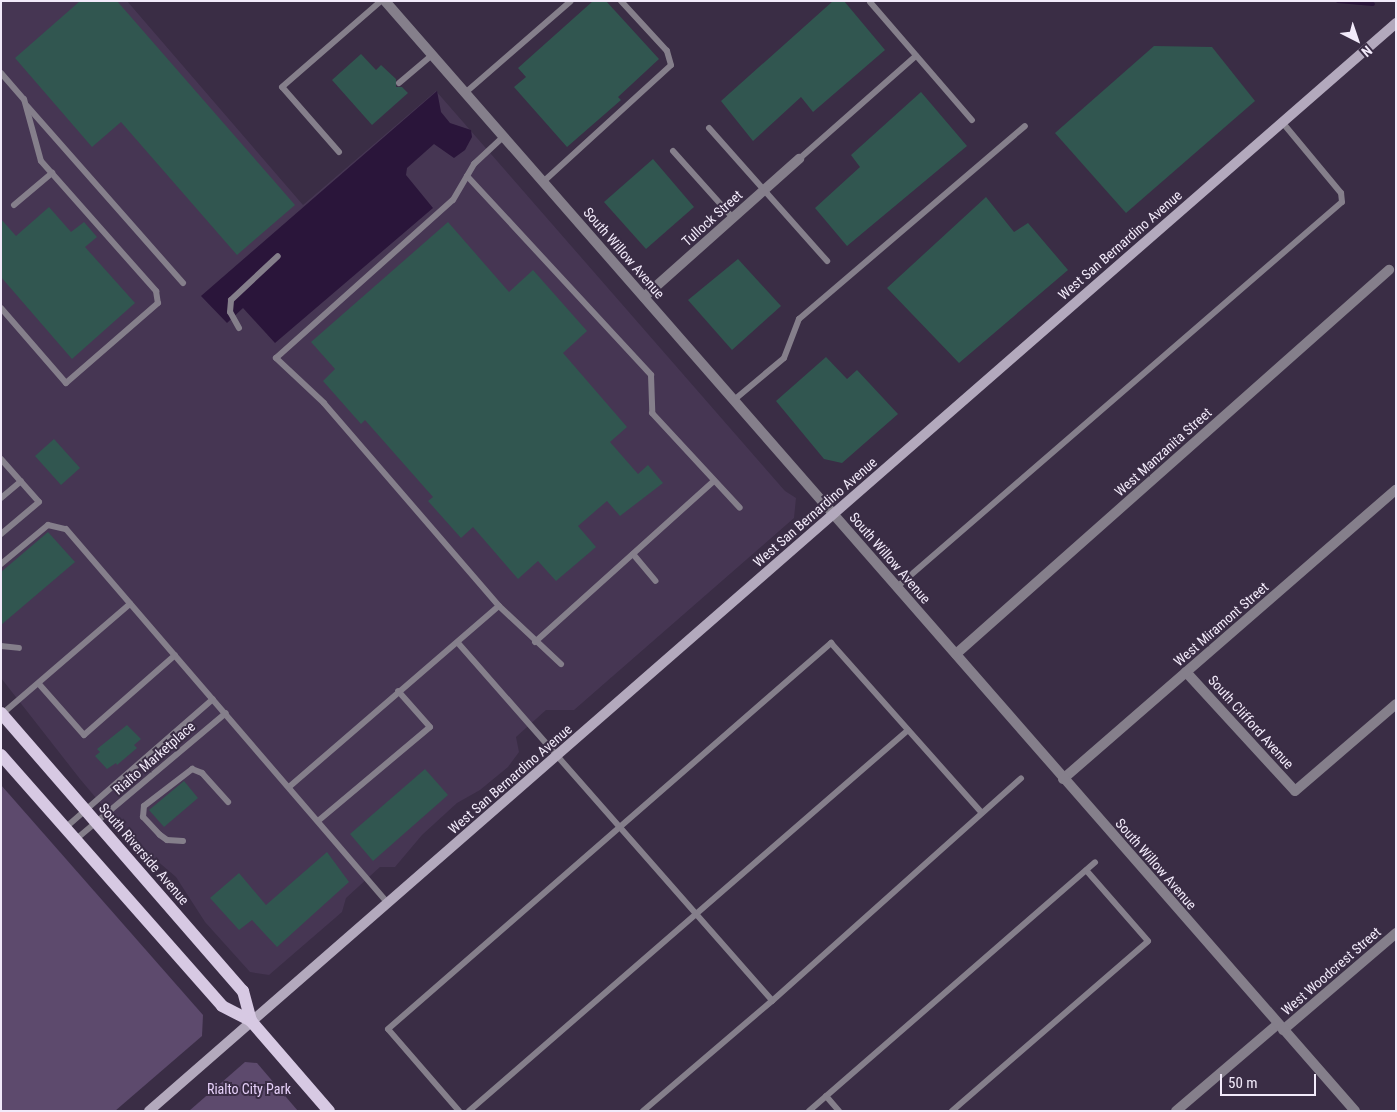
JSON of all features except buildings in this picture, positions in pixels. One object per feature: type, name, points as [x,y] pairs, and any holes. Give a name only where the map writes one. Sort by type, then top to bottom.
[{"type":"main road","name":"West San Bernardino Avenue","points":[[149,1111],[1396,23]]},
{"type":"main road","name":"South Riverside Avenue","points":[[2,713],[243,991],[251,1021]]},
{"type":"main road","name":"South Riverside Avenue","points":[[1,755],[222,1006],[251,1021],[329,1111]]},
{"type":"street","name":"South Willow Avenue","points":[[383,1],[544,182],[1063,779],[1355,1111]]},
{"type":"street","name":"Tullock Street","points":[[644,297],[798,159]]},
{"type":"street","name":"West Manzanita Street","points":[[956,654],[1389,270]]},
{"type":"street","name":"West Miramont Street","points":[[1063,779],[1396,490]]},
{"type":"street","name":"South Clifford Avenue","points":[[1186,672],[1295,791],[1396,704]]},
{"type":"street","name":"West Woodcrest Street","points":[[1176,1111],[1396,933]]},
{"type":"lane","points":[[339,152],[282,87],[383,1]]},
{"type":"lane","points":[[465,93],[571,1]]},
{"type":"lane","points":[[544,182],[671,65],[667,51],[621,1]]},
{"type":"lane","points":[[870,2],[972,120]]},
{"type":"lane","points":[[399,83],[432,55]]},
{"type":"lane","points":[[798,159],[916,56]]},
{"type":"lane","points":[[1,73],[24,98],[41,161],[156,291],[158,303],[66,383],[1,308]]},
{"type":"lane","points":[[26,106],[183,283]]},
{"type":"lane","points":[[897,587],[1342,202],[1341,193],[1282,122]]},
{"type":"lane","points":[[734,400],[784,358],[799,319],[1024,126]]},
{"type":"lane","points":[[708,128],[827,261]]},
{"type":"lane","points":[[503,137],[474,164],[453,200],[276,358],[324,403],[499,606],[535,642],[561,664]]},
{"type":"lane","points":[[673,151],[733,218]]},
{"type":"lane","points":[[14,205],[52,173]]},
{"type":"lane","points":[[467,176],[651,375],[652,412],[740,508]]},
{"type":"lane","points":[[238,328],[230,312],[231,300],[278,256]]},
{"type":"lane","points":[[1,459],[39,502],[1,534]]},
{"type":"lane","points":[[2,497],[20,481]]},
{"type":"lane","points":[[535,642],[714,481]]},
{"type":"lane","points":[[1,564],[48,526],[66,529],[388,903]]},
{"type":"lane","points":[[633,554],[656,581]]},
{"type":"lane","points":[[2,713],[39,684],[130,604]]},
{"type":"lane","points":[[289,787],[398,691],[458,643],[499,606]]},
{"type":"lane","points":[[458,643],[557,756],[621,825],[772,1001]]},
{"type":"lane","points":[[459,1111],[388,1029],[831,643],[982,813]]},
{"type":"lane","points":[[1,646],[19,648]]},
{"type":"lane","points":[[39,684],[84,735],[175,655]]},
{"type":"lane","points":[[318,821],[430,727],[398,691]]},
{"type":"lane","name":"Rialto Marketplace","points":[[65,828],[213,699]]},
{"type":"lane","name":"Rialto Marketplace","points":[[75,840],[97,824],[226,713]]},
{"type":"lane","points":[[469,1111],[908,730]]},
{"type":"lane","points":[[183,841],[167,840],[160,835],[143,817],[144,806],[192,769],[202,773],[228,802]]},
{"type":"lane","points":[[643,1111],[772,1001],[1021,778]]},
{"type":"lane","points":[[809,1111],[1095,862]]},
{"type":"lane","points":[[952,1111],[1148,941],[1086,870]]},
{"type":"lane","points":[[826,1096],[839,1111]]},
{"type":"shaded area","points":[[1,1],[127,1],[303,205],[436,91],[785,491],[796,498],[794,518],[574,710],[546,710],[516,737],[519,752],[508,767],[480,790],[457,803],[422,835],[395,867],[380,867],[346,898],[342,912],[269,975],[250,972],[205,922],[176,877],[128,836],[80,779],[1,678]]},
{"type":"shaded area","points":[[437,91],[441,112],[450,123],[471,130],[472,137],[465,150],[454,158],[434,144],[407,168],[406,175],[433,208],[275,343],[243,308],[227,323],[201,296]]},
{"type":"green space","points":[[1,785],[203,1015],[202,1036],[115,1111],[1,1111]]},
{"type":"green space","name":"Rialto City Park","points":[[245,1062],[257,1063],[298,1111],[189,1111]]},
{"type":"waterway","points":[[1338,1],[1373,4]]}]
